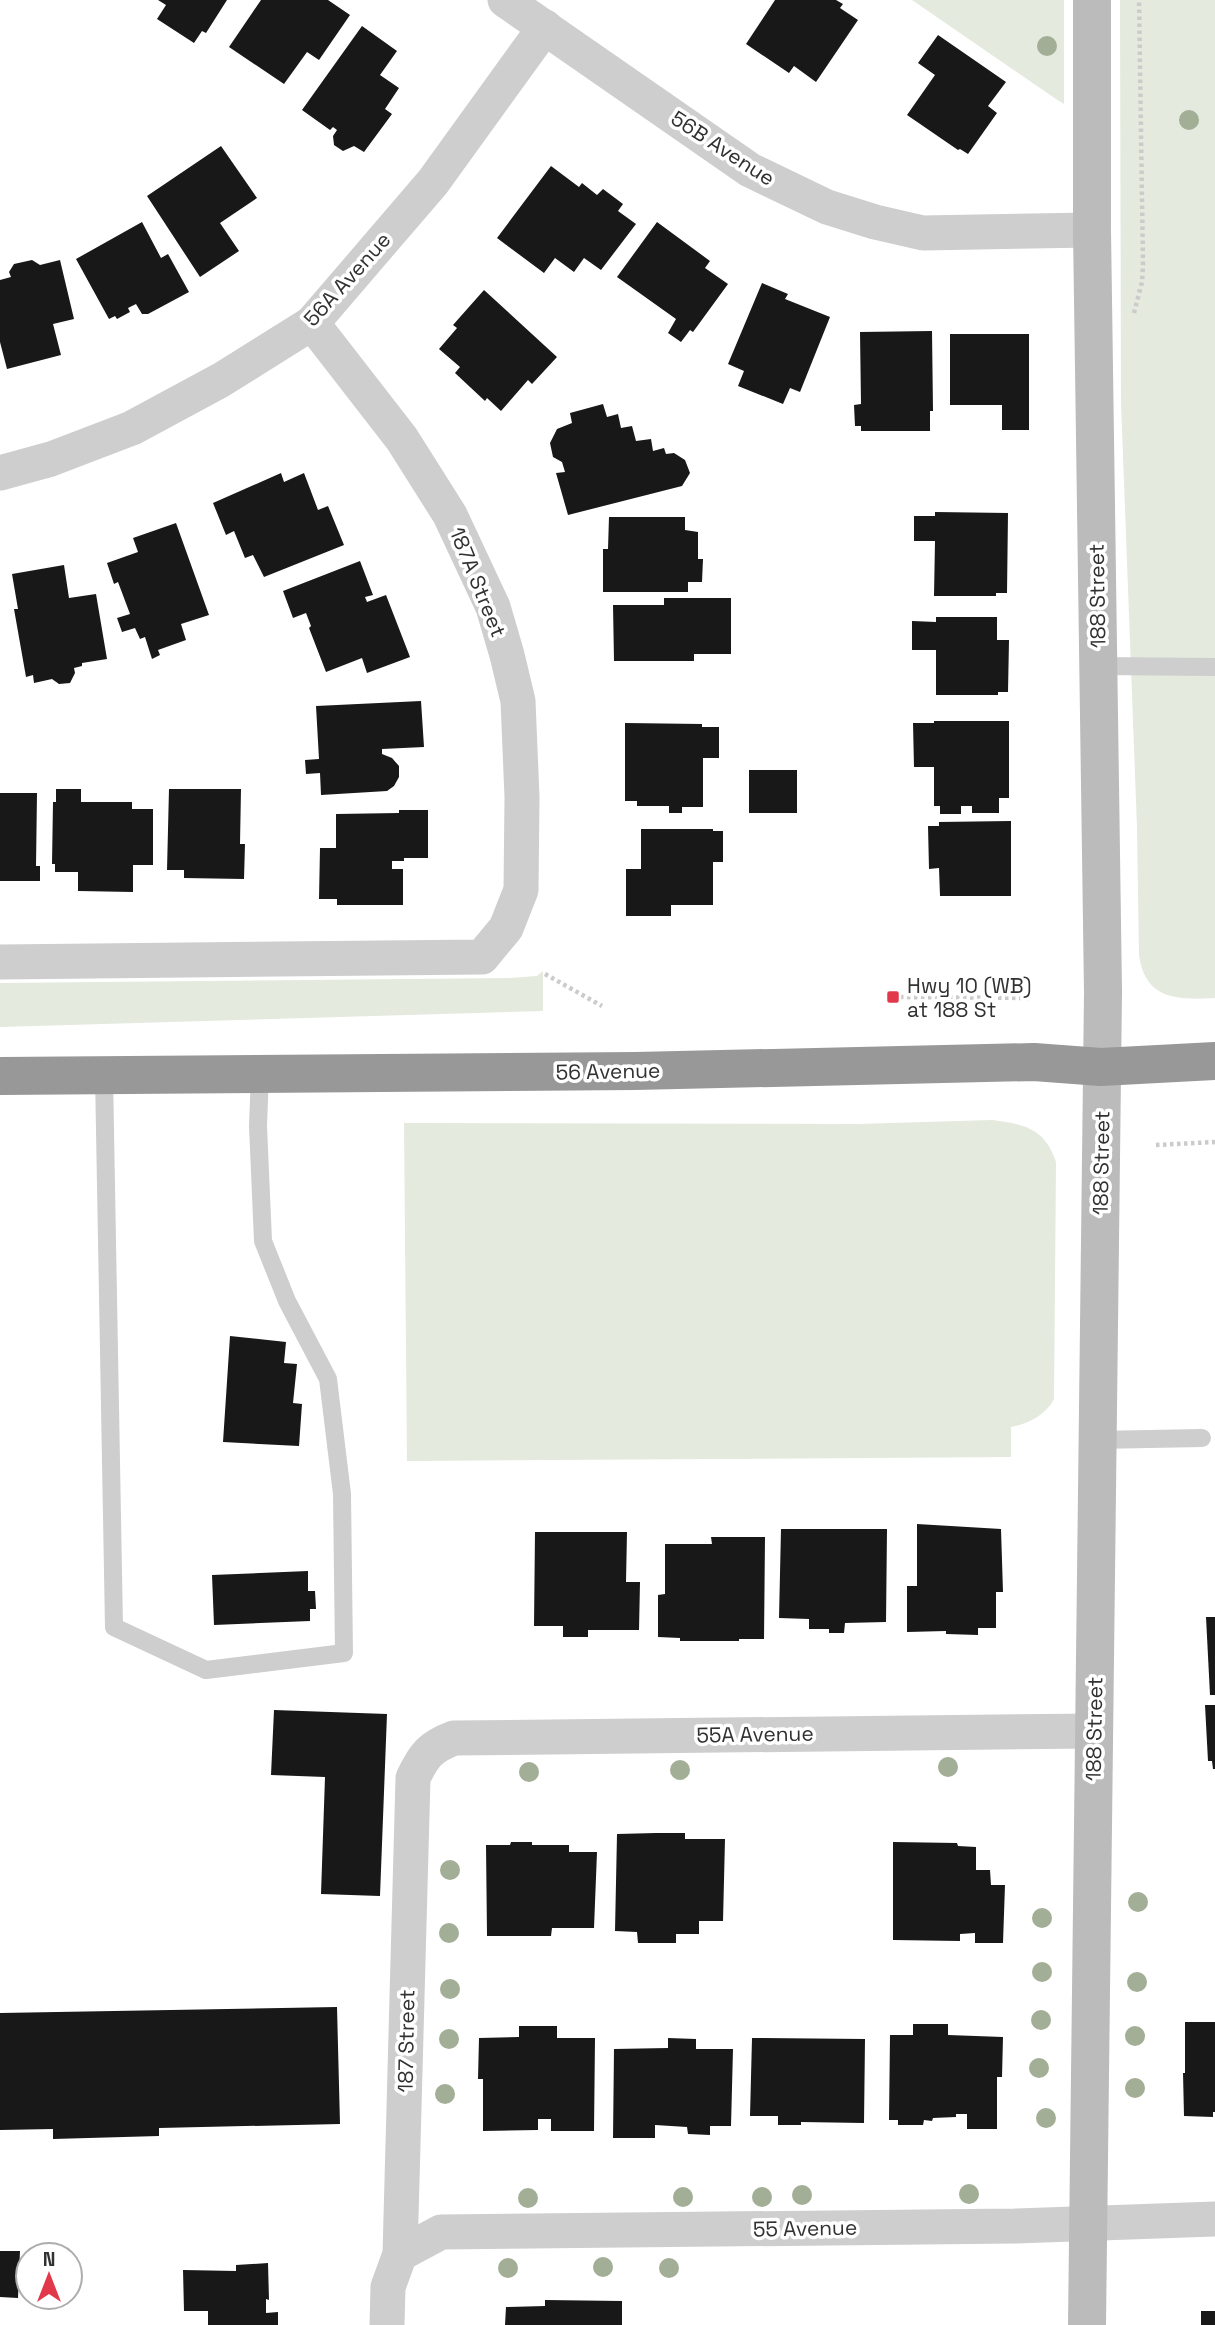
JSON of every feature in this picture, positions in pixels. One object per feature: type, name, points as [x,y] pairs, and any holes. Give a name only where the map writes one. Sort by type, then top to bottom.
[{"type":"highway","name":"56 Avenue","points":[[0,1076],[635,1071],[1034,1062],[1101,1067],[1215,1061]]},
{"type":"street","name":"56B Avenue","points":[[505,0],[750,170],[827,207],[923,233],[1092,230]]},
{"type":"street","name":"188 Street","points":[[1087,2325],[1103,992],[1092,230],[1092,0]]},
{"type":"street","name":"56A Avenue","points":[[0,473],[51,458],[132,428],[221,380],[312,323],[433,181],[545,27]]},
{"type":"street","name":"187A Street","points":[[0,962],[482,957],[506,928],[521,890],[522,797],[517,701],[493,607],[450,515],[402,439],[312,323]]},
{"type":"street","name":"55A Avenue","points":[[423,1757],[436,1745],[454,1738],[1094,1731]]},
{"type":"street","name":"187 Street","points":[[387,2325],[388,2287],[400,2254],[412,1778],[423,1757]]},
{"type":"street","name":"55 Avenue","points":[[400,2254],[441,2232],[1088,2224],[1215,2219]]},
{"type":"lane","points":[[1098,666],[1215,667]]},
{"type":"lane","points":[[104,1075],[114,1627],[206,1670],[344,1653],[342,1494],[328,1379],[282,1292],[262,1241],[258,1126],[260,1073]]},
{"type":"lane","points":[[1096,1440],[1202,1438]]},
{"type":"path","points":[[1129,316],[1135,312],[1143,265],[1139,0]]},
{"type":"path","points":[[545,974],[602,1006]]},
{"type":"path","points":[[893,997],[1032,998]]},
{"type":"path","points":[[1156,1145],[1215,1142]]},
{"type":"shaded area","points":[[912,0],[1064,0],[1064,104],[1056,99]]},
{"type":"shaded area","points":[[1120,0],[1215,0],[1215,998],[1176,997],[1156,989],[1142,970],[1139,955],[1137,827],[1121,402]]},
{"type":"shaded area","points":[[543,971],[543,1011],[0,1027],[0,983],[510,978],[537,976]]},
{"type":"shaded area","points":[[992,1120],[1014,1123],[1032,1130],[1046,1142],[1056,1162],[1054,1399],[1036,1418],[1011,1427],[1011,1457],[407,1461],[404,1123],[858,1124]]},
{"type":"building","points":[[158,0],[227,0],[206,33],[202,31],[194,43],[157,19],[166,5]]},
{"type":"building","points":[[261,0],[328,0],[350,15],[319,60],[307,52],[284,84],[229,47]]},
{"type":"building","points":[[775,0],[836,0],[843,4],[840,8],[858,20],[816,82],[794,66],[789,73],[746,44]]},
{"type":"building","points":[[362,26],[397,51],[380,75],[399,88],[385,109],[392,114],[364,152],[354,146],[343,151],[334,145],[333,136],[337,130],[333,127],[330,130],[302,110]]},
{"type":"building","points":[[938,35],[1006,82],[988,106],[997,113],[968,154],[907,115],[935,75],[918,63]]},
{"type":"building","points":[[221,146],[257,198],[220,223],[239,251],[200,277],[147,196]]},
{"type":"building","points":[[551,166],[579,187],[582,183],[597,195],[603,189],[623,204],[618,211],[636,224],[601,270],[584,258],[574,272],[555,258],[544,273],[497,238]]},
{"type":"building","points":[[142,222],[161,258],[168,254],[189,292],[148,314],[142,314],[136,304],[128,308],[130,312],[117,319],[115,316],[109,319],[76,259]]},
{"type":"building","points":[[657,222],[710,261],[705,268],[728,284],[693,332],[690,330],[681,342],[668,333],[676,319],[617,277]]},
{"type":"building","points":[[32,260],[40,265],[60,260],[74,319],[53,324],[61,355],[7,369],[0,342],[0,280],[11,277],[9,272],[14,264]]},
{"type":"building","points":[[762,283],[788,294],[785,299],[830,317],[800,392],[790,388],[783,404],[738,386],[744,371],[728,364]]},
{"type":"building","points":[[484,290],[557,357],[532,384],[528,380],[501,411],[487,398],[485,401],[455,373],[460,367],[439,349],[457,328],[453,325]]},
{"type":"building","points":[[932,331],[933,411],[930,411],[930,431],[861,431],[861,426],[855,426],[854,405],[861,404],[860,332]]},
{"type":"building","points":[[950,334],[1029,334],[1029,430],[1002,430],[1002,405],[950,405]]},
{"type":"building","points":[[603,404],[607,417],[618,414],[621,428],[632,426],[636,441],[651,439],[653,451],[664,448],[666,454],[674,453],[685,460],[690,473],[682,486],[568,515],[556,473],[565,472],[562,462],[553,457],[550,443],[557,429],[572,423],[570,413]]},
{"type":"building","points":[[281,473],[284,482],[304,473],[318,510],[328,506],[344,545],[264,577],[253,555],[245,558],[234,531],[226,535],[213,503]]},
{"type":"building","points":[[935,512],[1008,513],[1007,593],[996,593],[996,596],[934,596],[935,541],[914,541],[914,516],[935,516]]},
{"type":"building","points":[[609,517],[685,517],[685,530],[698,532],[698,559],[703,559],[702,582],[688,582],[688,592],[603,592],[603,549],[608,549]]},
{"type":"building","points":[[176,523],[209,615],[181,624],[186,640],[158,650],[160,655],[152,659],[145,637],[140,639],[135,628],[122,632],[117,618],[130,614],[118,582],[114,584],[107,563],[138,552],[133,538]]},
{"type":"building","points":[[360,561],[373,595],[365,597],[367,602],[386,595],[410,657],[367,673],[362,658],[326,672],[306,613],[293,618],[283,591]]},
{"type":"building","points":[[64,565],[69,598],[96,594],[107,659],[82,663],[82,666],[74,668],[75,673],[70,683],[59,684],[52,679],[34,683],[33,675],[26,677],[14,609],[18,609],[12,574]]},
{"type":"building","points":[[664,598],[731,598],[731,654],[694,654],[694,661],[614,661],[613,605],[664,605]]},
{"type":"building","points":[[936,617],[997,617],[997,640],[1009,640],[1008,692],[998,692],[998,695],[936,695],[936,650],[912,650],[912,621],[936,622]]},
{"type":"building","points":[[421,701],[424,747],[382,749],[382,754],[392,758],[399,766],[399,777],[394,786],[387,791],[321,795],[320,773],[306,774],[305,760],[319,759],[316,706]]},
{"type":"building","points":[[1009,721],[1009,798],[999,798],[999,813],[972,813],[972,806],[961,806],[961,814],[940,814],[940,806],[934,806],[934,767],[914,767],[913,723]]},
{"type":"building","points":[[625,723],[702,724],[702,727],[719,727],[719,758],[703,758],[703,807],[682,807],[682,813],[669,813],[669,806],[637,806],[637,801],[625,801]]},
{"type":"building","points":[[749,770],[797,770],[797,813],[749,813]]},
{"type":"building","points":[[56,789],[81,789],[81,802],[132,802],[132,809],[153,809],[153,865],[133,865],[133,892],[78,891],[78,872],[55,872],[55,864],[52,864],[53,802],[56,802]]},
{"type":"building","points":[[169,789],[241,789],[240,844],[245,844],[244,879],[184,878],[184,870],[167,870]]},
{"type":"building","points":[[0,793],[37,793],[36,866],[40,866],[40,881],[0,881]]},
{"type":"building","points":[[399,810],[428,810],[428,858],[392,861],[392,869],[403,869],[403,905],[337,905],[337,899],[319,899],[320,848],[336,848],[336,814],[399,813]]},
{"type":"building","points":[[1011,821],[1011,896],[940,896],[939,868],[929,869],[928,826],[939,826],[939,822]]},
{"type":"building","points":[[641,829],[723,831],[723,862],[713,862],[713,905],[671,905],[671,916],[626,916],[626,869],[641,869]]},
{"type":"building","points":[[230,1336],[286,1342],[284,1363],[297,1364],[293,1403],[302,1404],[299,1446],[223,1442]]},
{"type":"building","points":[[917,1524],[1001,1529],[1003,1592],[996,1592],[996,1628],[978,1628],[978,1635],[946,1634],[946,1631],[907,1632],[907,1586],[917,1586]]},
{"type":"building","points":[[781,1529],[887,1529],[886,1622],[845,1623],[844,1633],[829,1633],[829,1629],[809,1629],[809,1619],[779,1618]]},
{"type":"building","points":[[535,1532],[627,1532],[626,1582],[640,1582],[639,1630],[588,1630],[588,1637],[563,1637],[563,1626],[534,1626]]},
{"type":"building","points":[[711,1537],[765,1537],[764,1639],[680,1641],[680,1638],[658,1637],[658,1595],[665,1594],[665,1544],[712,1544]]},
{"type":"building","points":[[308,1571],[308,1591],[315,1591],[316,1609],[310,1609],[310,1621],[214,1625],[212,1575]]},
{"type":"building","points":[[1206,1617],[1215,1617],[1215,1695],[1210,1695]]},
{"type":"building","points":[[1205,1705],[1215,1705],[1215,1769],[1212,1761],[1208,1761]]},
{"type":"building","points":[[274,1710],[387,1714],[380,1896],[321,1894],[325,1777],[271,1775]]},
{"type":"building","points":[[685,1833],[685,1839],[725,1839],[723,1921],[699,1921],[699,1934],[676,1934],[676,1943],[638,1943],[637,1932],[615,1931],[617,1834]]},
{"type":"building","points":[[511,1842],[569,1845],[569,1852],[597,1852],[594,1928],[552,1928],[551,1936],[487,1936],[486,1845],[510,1845]]},
{"type":"building","points":[[893,1842],[957,1843],[958,1846],[976,1847],[976,1870],[990,1870],[991,1885],[1005,1885],[1003,1943],[975,1943],[975,1933],[960,1934],[960,1941],[893,1940]]},
{"type":"building","points":[[337,2007],[340,2124],[159,2128],[159,2136],[53,2139],[53,2129],[0,2130],[0,2013]]},
{"type":"building","points":[[1185,2022],[1215,2022],[1213,2117],[1184,2116]]},
{"type":"building","points":[[913,2024],[948,2024],[948,2035],[1003,2037],[1002,2077],[997,2077],[997,2129],[967,2129],[967,2114],[924,2120],[923,2125],[898,2125],[898,2120],[889,2120],[890,2035],[913,2035]]},
{"type":"building","points":[[519,2026],[557,2026],[557,2038],[595,2038],[594,2131],[551,2131],[551,2119],[538,2119],[538,2130],[483,2131],[483,2079],[478,2079],[479,2038],[519,2037]]},
{"type":"building","points":[[668,2038],[696,2039],[696,2049],[733,2049],[731,2126],[710,2126],[710,2135],[688,2134],[687,2127],[655,2125],[655,2138],[613,2138],[614,2049],[668,2048]]},
{"type":"building","points":[[752,2038],[865,2039],[864,2123],[801,2122],[801,2125],[778,2125],[778,2116],[750,2116]]},
{"type":"building","points":[[0,2251],[14,2251],[14,2298],[0,2297]]},
{"type":"building","points":[[268,2263],[269,2300],[266,2299],[266,2313],[278,2312],[278,2325],[208,2325],[208,2311],[184,2311],[183,2270],[236,2271],[236,2265]]},
{"type":"building","points":[[545,2300],[622,2301],[622,2325],[505,2325],[506,2307],[545,2306]]},
{"type":"building","points":[[1201,2311],[1215,2311],[1215,2325],[1201,2325]]},
{"type":"place","name":"Hwy 10 (WB) at 188 St","points":[[893,997]]}]
